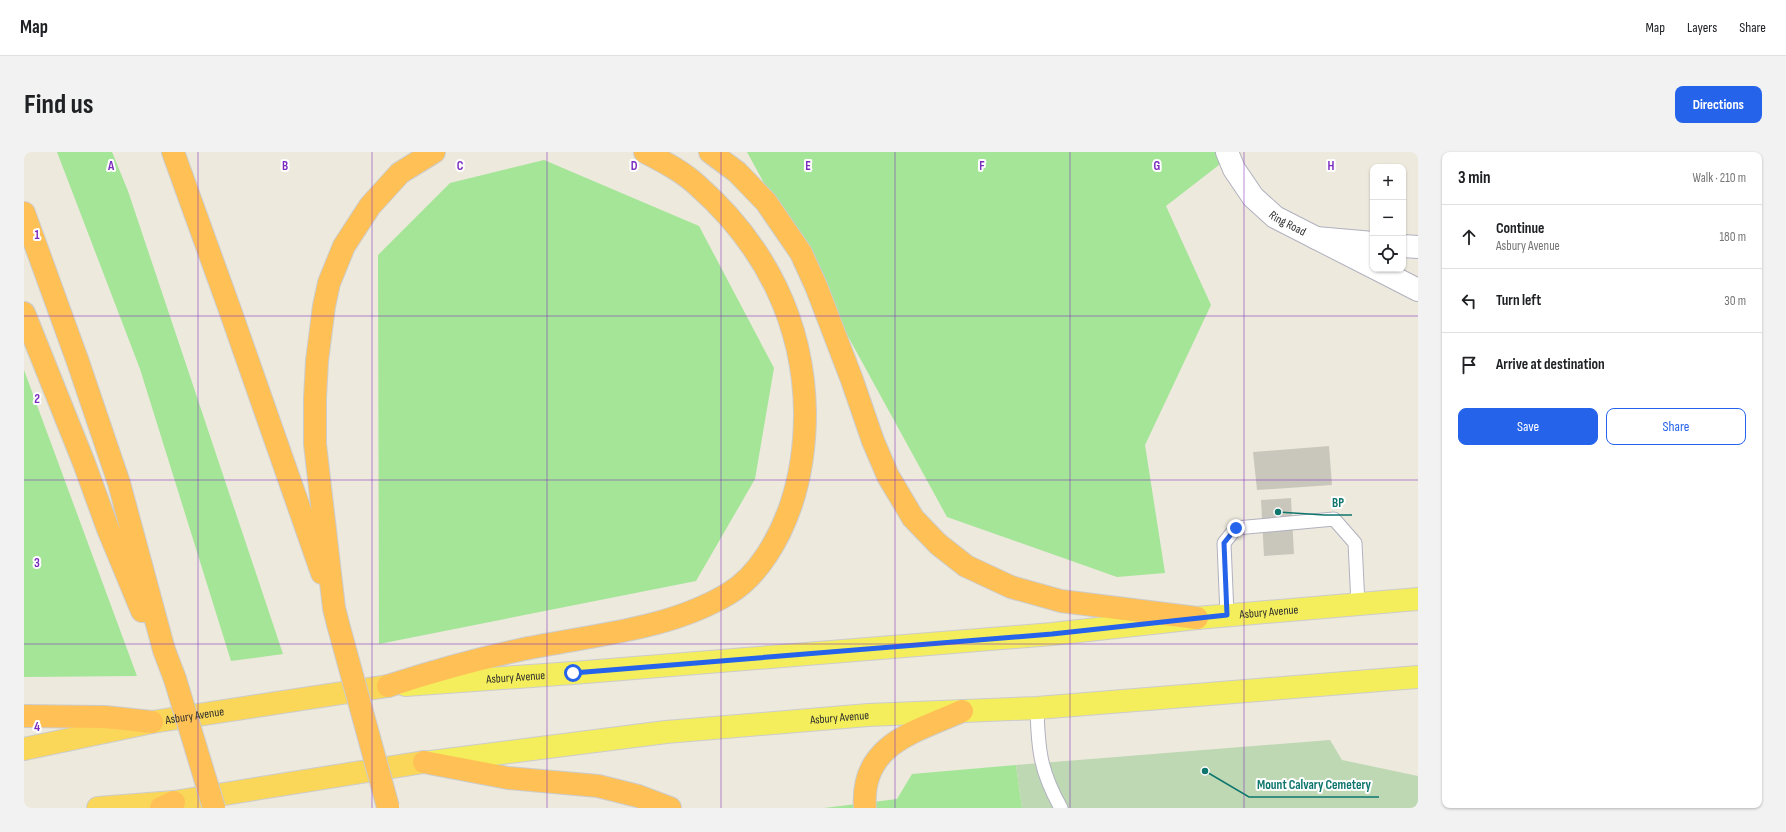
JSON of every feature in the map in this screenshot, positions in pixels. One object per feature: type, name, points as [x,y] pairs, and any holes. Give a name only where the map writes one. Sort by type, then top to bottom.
[{"type":"highway","points":[[173,152],[230,310],[336,616],[388,807]]},
{"type":"highway","points":[[336,616],[315,444],[317,361],[329,283],[344,246],[370,206],[400,173],[434,152]]},
{"type":"highway","points":[[388,686],[448,666],[524,649],[636,627],[694,612],[730,593],[751,574],[767,553],[785,522],[797,488],[805,439],[805,388],[798,347],[791,319],[781,294],[749,240],[696,184],[668,164],[644,152]]},
{"type":"highway","points":[[710,152],[737,172],[766,202],[801,253],[816,286],[852,380],[873,441],[888,476],[913,518],[938,544],[966,566],[1011,587],[1061,601],[1197,618]]},
{"type":"highway","points":[[24,213],[78,362],[119,483],[161,640],[175,679],[214,808]]},
{"type":"highway","points":[[24,313],[140,607],[161,640]]},
{"type":"highway","name":"Asbury Avenue","points":[[24,749],[82,738],[152,722],[388,686]]},
{"type":"highway","points":[[865,808],[864,799],[868,778],[871,768],[881,752],[900,739],[962,711]]},
{"type":"highway","points":[[24,716],[105,717],[152,722]]},
{"type":"highway","points":[[424,762],[508,778],[598,786],[638,796],[670,808]]},
{"type":"highway","name":"Asbury Avenue","points":[[98,808],[168,805],[424,762]]},
{"type":"main road","name":"Asbury Avenue","points":[[388,686],[1044,635],[1227,615],[1418,598]]},
{"type":"main road","name":"Asbury Avenue","points":[[424,762],[666,732],[868,715],[1037,708],[1418,677]]},
{"type":"street","name":"Ring Road","points":[[1227,152],[1234,169],[1253,197],[1276,217],[1370,265]]},
{"type":"street","points":[[1316,238],[1370,243]]},
{"type":"street","points":[[1406,246],[1418,247]]},
{"type":"street","points":[[1383,272],[1418,290]]},
{"type":"lane","points":[[1227,615],[1224,543],[1236,528],[1334,519],[1356,543],[1358,604]]},
{"type":"lane","points":[[1037,708],[1038,744],[1041,762],[1050,788],[1061,808]]},
{"type":"green space","points":[[57,152],[112,152],[128,191],[283,654],[231,661],[140,369]]},
{"type":"green space","points":[[747,152],[1226,152],[1228,158],[1166,206],[1211,305],[1145,445],[1165,573],[1117,577],[947,517]]},
{"type":"green space","points":[[544,160],[699,226],[774,368],[755,479],[696,581],[379,644],[378,255],[450,183]]},
{"type":"green space","points":[[24,370],[137,676],[24,677]]},
{"type":"green space","points":[[1330,740],[1342,760],[1418,776],[1418,808],[1022,808],[1016,765]]},
{"type":"green space","points":[[1016,765],[1022,808],[824,808],[897,799],[912,774]]},
{"type":"building","points":[[1329,446],[1332,485],[1257,490],[1253,452]]},
{"type":"building","points":[[1291,498],[1294,554],[1264,556],[1261,500]]},
{"type":"place","name":"BP","points":[[1278,512]]},
{"type":"place","name":"Mount Calvary Cemetery","points":[[1205,771]]},
{"type":"route","points":[[573,673],[1052,634],[1227,615],[1224,543],[1236,528]]}]
